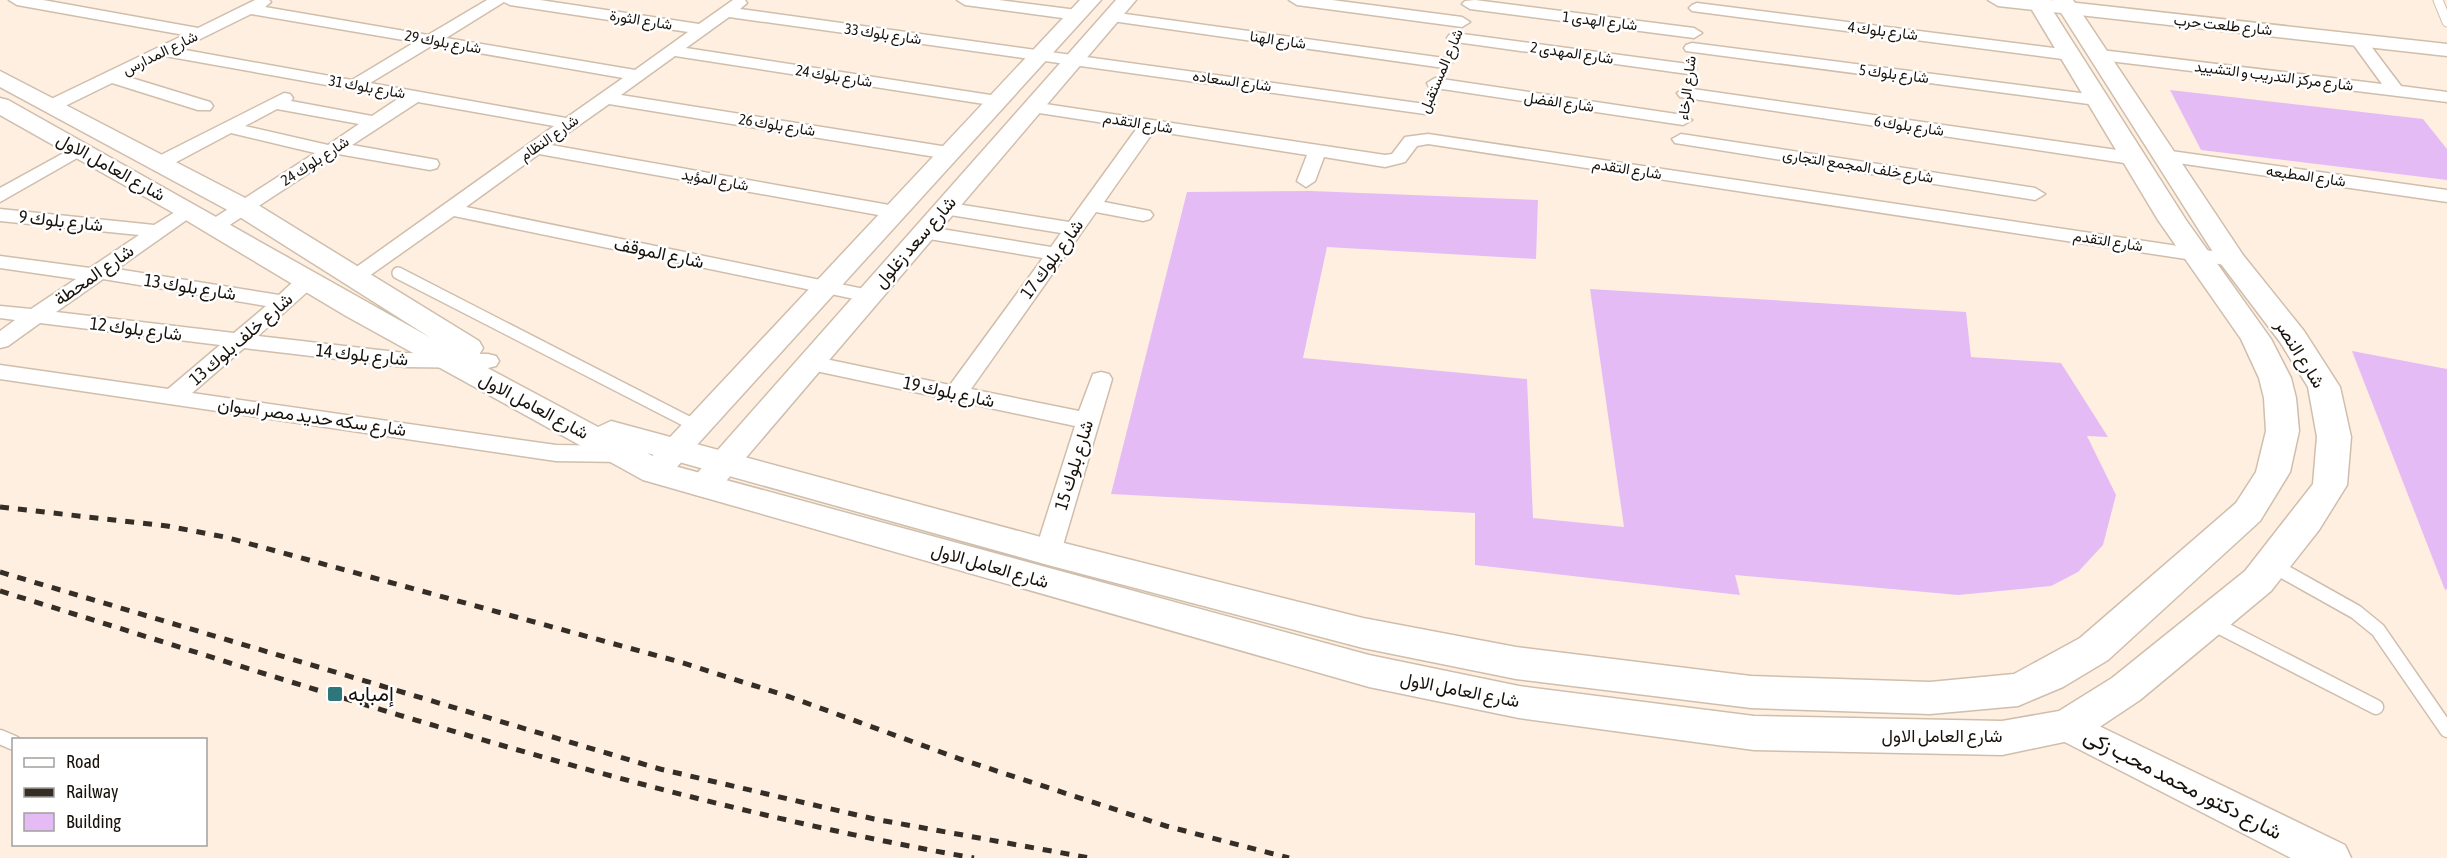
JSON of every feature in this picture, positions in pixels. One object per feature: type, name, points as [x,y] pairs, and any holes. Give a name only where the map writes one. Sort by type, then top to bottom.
[{"type":"main road","name":"شارع النصر","points":[[2018,690],[2049,676],[2094,649],[2248,512],[2268,485],[2280,456],[2283,416],[2280,396],[2269,365],[2131,158],[2070,55],[2060,2]]},
{"type":"main road","name":"شارع النصر","points":[[2060,2],[2101,55],[2232,260],[2293,338],[2324,387],[2334,437],[2330,486],[2258,581],[2211,622],[2126,689],[2068,726]]},
{"type":"main road","name":"شارع العامل الاول","points":[[0,78],[160,163],[296,291],[356,310],[624,454],[675,449]]},
{"type":"main road","name":"شارع العامل الاول","points":[[0,105],[80,149],[355,277],[585,422],[626,437],[675,449],[714,475],[1368,671],[1519,702],[1754,733],[2002,738],[2068,726]]},
{"type":"main road","name":"شارع العامل الاول","points":[[714,475],[1048,552],[1363,633],[1516,663],[1751,692],[1930,698],[2018,690]]},
{"type":"main road","points":[[2018,690],[2068,726]]},
{"type":"street","points":[[17,0],[200,33]]},
{"type":"street","name":"شارع المدارس","points":[[53,105],[267,0]]},
{"type":"street","points":[[355,85],[498,0]]},
{"type":"street","name":"شارع الثورة","points":[[510,0],[701,29]]},
{"type":"street","name":"شارع النظام","points":[[355,277],[743,0]]},
{"type":"street","points":[[966,0],[1084,8]]},
{"type":"street","points":[[1296,0],[1458,30]]},
{"type":"street","name":"شارع طلعت حرب","points":[[1998,0],[2060,2],[2447,38]]},
{"type":"street","name":"شارع المستقبل","points":[[1411,141],[1471,2]]},
{"type":"street","name":"شارع الهدى 1","points":[[1471,2],[1693,41]]},
{"type":"street","name":"شارع طلعت حرب","points":[[2060,2],[2447,50]]},
{"type":"street","name":"شارع الرخاء","points":[[1677,176],[1697,4]]},
{"type":"street","name":"شارع بلوك 4","points":[[1697,4],[2070,55]]},
{"type":"street","name":"شارع سعد زغلول","points":[[675,449],[1084,8]]},
{"type":"street","name":"شارع بلوك 29","points":[[249,9],[636,75]]},
{"type":"street","name":"شارع سعد زغلول","points":[[714,475],[1119,9]]},
{"type":"street","name":"شارع الهنا","points":[[1119,9],[1444,63]]},
{"type":"street","name":"شارع بلوك 33","points":[[726,12],[1039,56]]},
{"type":"street","name":"شارع المهدى 2","points":[[1458,30],[1688,69]]},
{"type":"street","points":[[2358,40],[2395,90]]},
{"type":"street","name":"شارع بلوك 5","points":[[1693,41],[2096,100]]},
{"type":"street","name":"شارع بلوك 31","points":[[164,51],[570,124]]},
{"type":"street","name":"شارع بلوك 24","points":[[671,51],[997,101]]},
{"type":"street","name":"شارع مركز التدريب و التشييد","points":[[2101,55],[2447,97]]},
{"type":"street","name":"شارع السعاده","points":[[1039,56],[1425,109]]},
{"type":"street","points":[[111,77],[204,106]]},
{"type":"street","name":"شارع الفضل","points":[[1435,84],[1683,120]]},
{"type":"street","name":"شارع بلوك 6","points":[[1686,93],[2131,158]]},
{"type":"street","name":"شارع بلوك 24","points":[[216,214],[333,149],[415,96]]},
{"type":"street","name":"شارع بلوك 26","points":[[605,98],[948,153]]},
{"type":"street","points":[[160,163],[279,101],[375,122]]},
{"type":"street","name":"شارع التقدم","points":[[1032,107],[1392,160],[1398,158],[1411,141],[1428,139],[2232,260]]},
{"type":"street","name":"شارع بلوك 17","points":[[956,393],[1149,125]]},
{"type":"street","points":[[228,127],[333,149],[430,165]]},
{"type":"street","name":"شارع خلف المجمع التجارى","points":[[1681,140],[2035,194]]},
{"type":"street","name":"شارع المؤيد","points":[[535,148],[895,212]]},
{"type":"street","points":[[0,196],[80,149]]},
{"type":"street","points":[[1306,181],[1318,150]]},
{"type":"street","name":"شارع المطبعه","points":[[2164,156],[2447,196]]},
{"type":"street","points":[[0,178],[27,180]]},
{"type":"street","points":[[1091,205],[1143,215]]},
{"type":"street","points":[[944,208],[1074,229]]},
{"type":"street","name":"شارع الموقف","points":[[449,209],[869,296]]},
{"type":"street","name":"شارع المحطة","points":[[0,341],[157,231],[216,214]]},
{"type":"street","name":"شارع بلوك 9","points":[[0,215],[157,231]]},
{"type":"street","points":[[923,232],[1056,254]]},
{"type":"street","name":"شارع بلوك 13","points":[[0,262],[96,274],[296,291]]},
{"type":"street","name":"شارع خلف بلوك 13","points":[[173,397],[296,291]]},
{"type":"street","name":"شارع بلوك 12","points":[[0,312],[237,342]]},
{"type":"street","name":"شارع بلوك 14","points":[[237,342],[405,360],[488,361]]},
{"type":"street","name":"شارع بلوك 19","points":[[811,363],[1088,420]]},
{"type":"street","name":"شارع سكه حديد مصر اسوان","points":[[0,372],[537,450],[590,455],[624,454]]},
{"type":"street","name":"شارع بلوك 15","points":[[1048,552],[1101,380]]},
{"type":"street","name":"شارع دكتور محمد محب زكى","points":[[2068,726],[2331,858]]},
{"type":"lane","points":[[2438,0],[2447,22]]},
{"type":"lane","points":[[398,273],[675,449]]},
{"type":"lane","points":[[2271,564],[2356,612],[2378,630],[2447,730]]},
{"type":"lane","points":[[2211,622],[2376,707]]},
{"type":"building","points":[[2170,90],[2423,119],[2447,149],[2447,180],[2201,150]]},
{"type":"building","points":[[1311,191],[1538,200],[1536,259],[1327,247],[1303,358],[1527,379],[1533,518],[1624,527],[1590,289],[1966,312],[1971,357],[2061,363],[2108,437],[2087,436],[2116,495],[2103,545],[2078,572],[2051,586],[1958,595],[1735,575],[1740,595],[1475,565],[1475,513],[1111,494],[1187,192]]},
{"type":"building","points":[[2352,351],[2447,369],[2447,589],[2445,590]]},
{"type":"railway","points":[[0,507],[167,526],[225,537],[680,662],[790,697],[960,759],[1166,826],[1289,858]]},
{"type":"railway","points":[[0,572],[660,769],[874,819],[1090,858]]},
{"type":"railway","points":[[0,591],[362,704],[605,774],[727,806],[850,834],[974,858]]},
{"type":"place","name":"إمبابه","points":[[335,694]]}]
